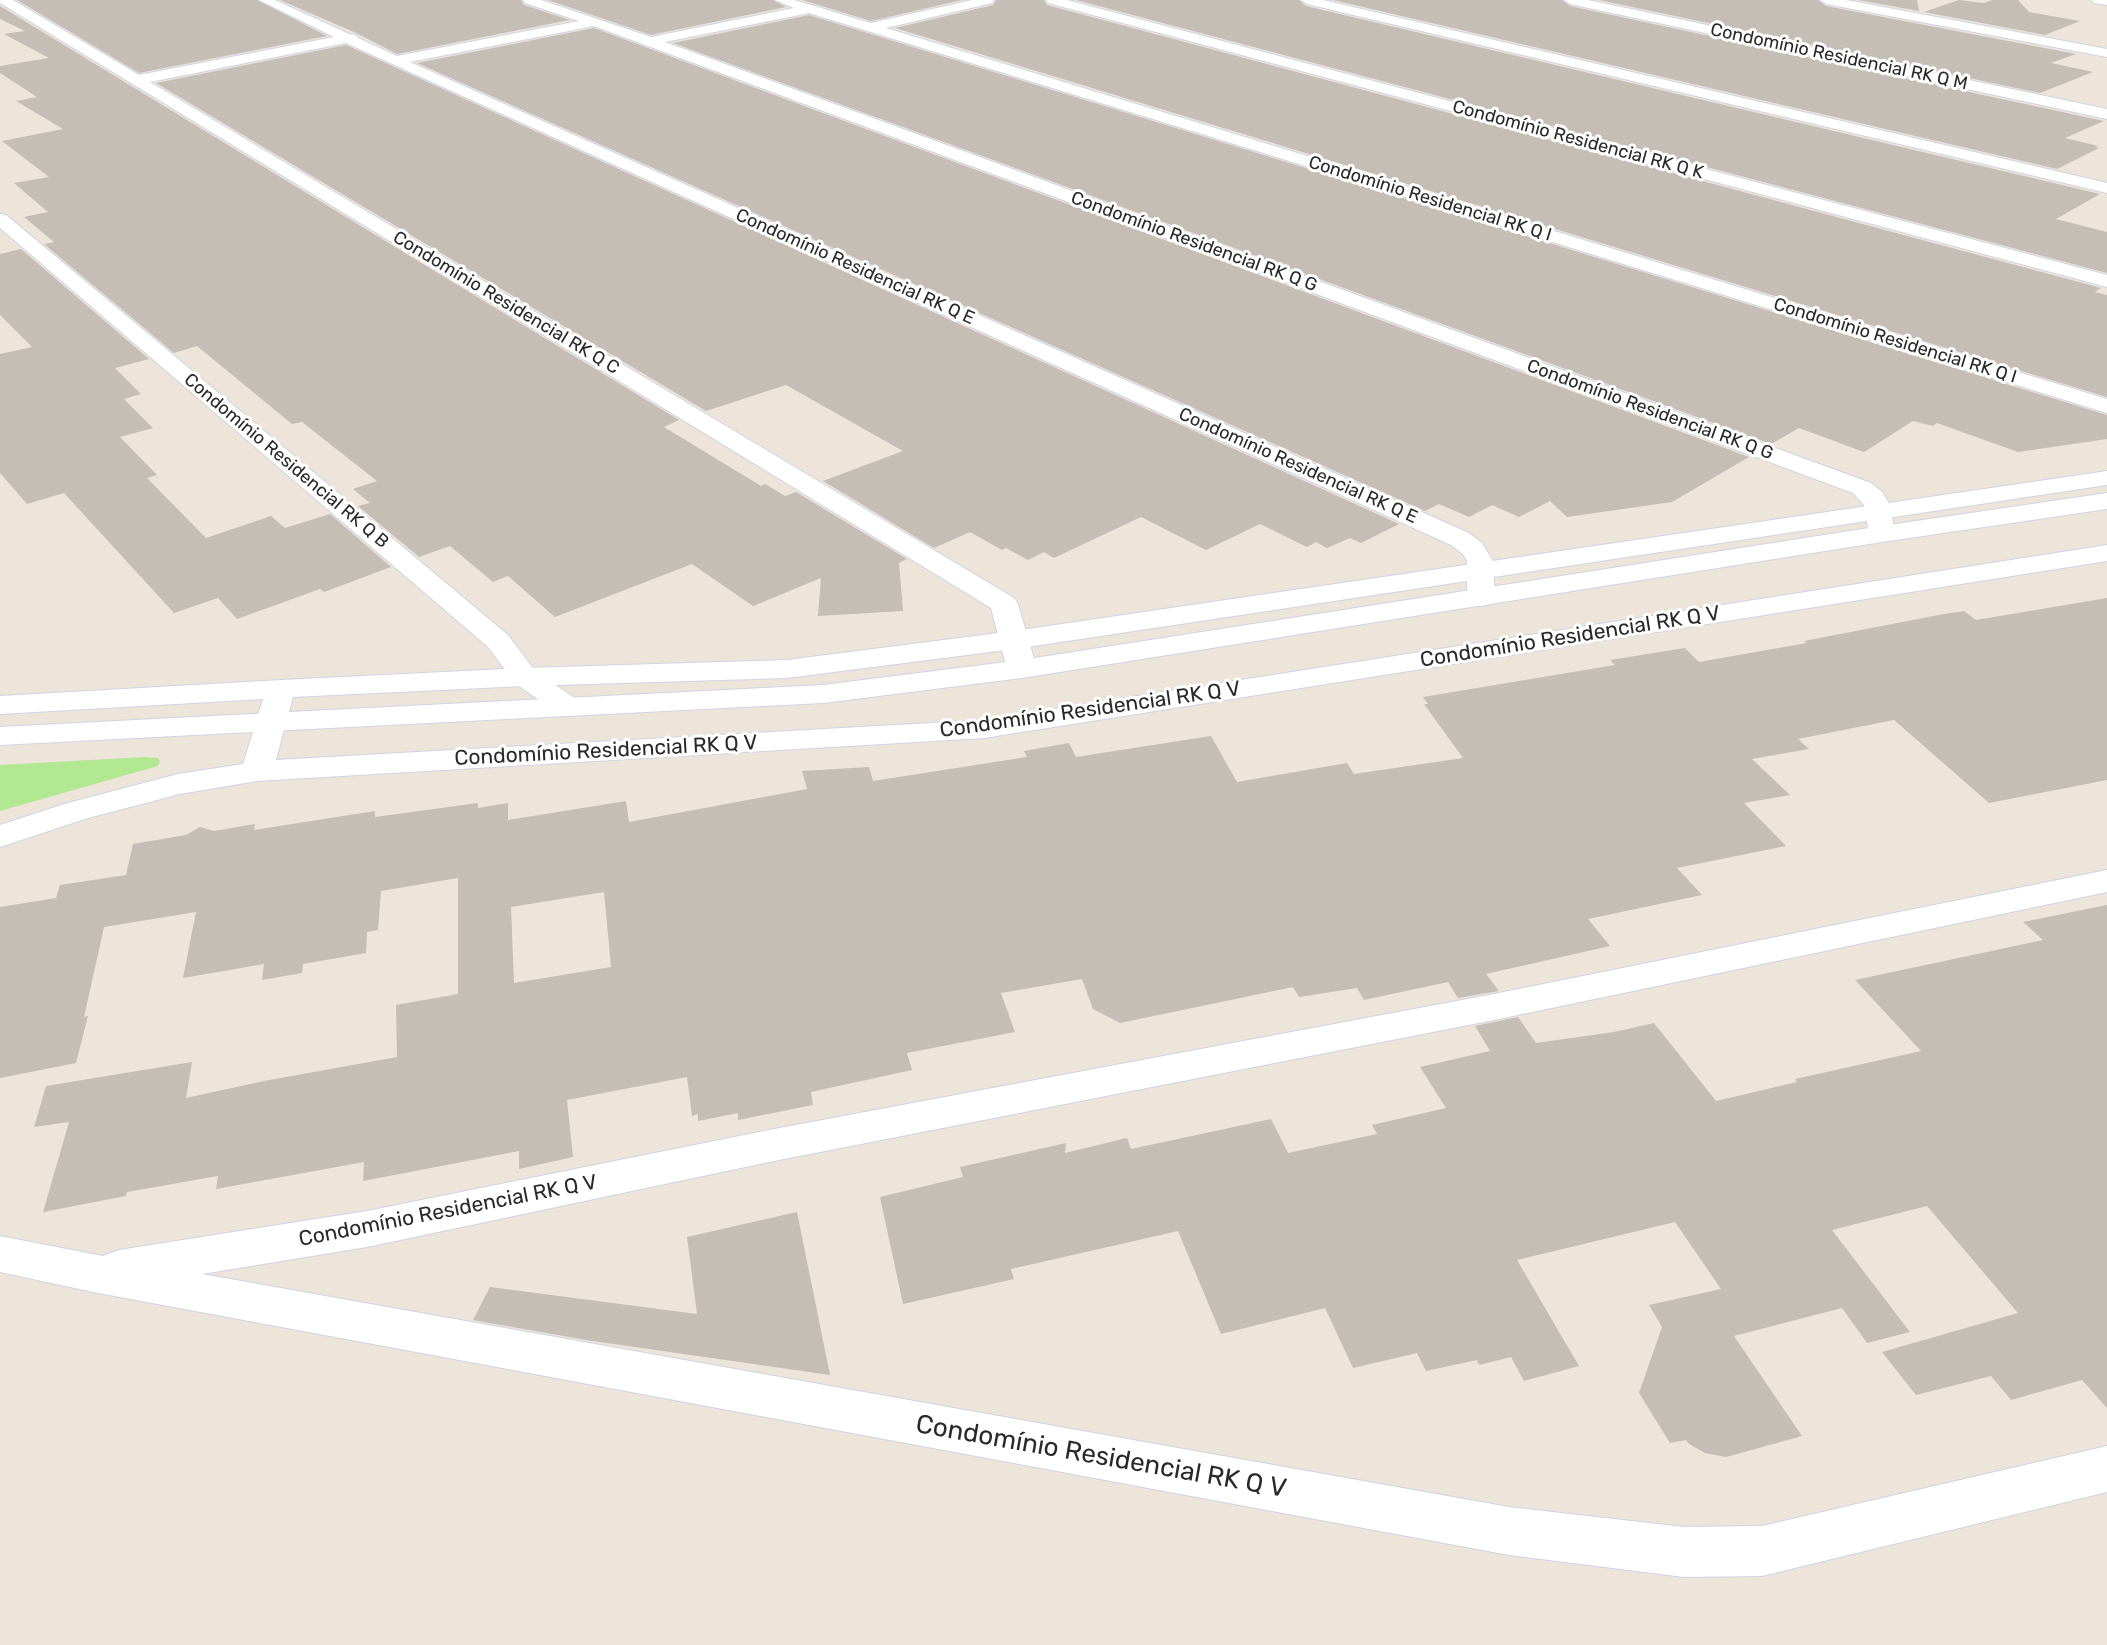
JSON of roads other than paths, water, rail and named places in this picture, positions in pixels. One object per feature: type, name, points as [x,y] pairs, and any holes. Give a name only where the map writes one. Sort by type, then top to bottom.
[{"type":"street","name":"Condomínio Residencial RK Q C","points":[[4,0],[1004,604],[1022,669]]},
{"type":"street","name":"Condomínio Residencial RK Q E","points":[[265,0],[395,61],[1460,539],[1473,549],[1480,561],[1480,585]]},
{"type":"street","name":"Condomínio Residencial RK Q G","points":[[529,0],[650,41],[1862,488],[1872,497],[1880,523]]},
{"type":"street","name":"Condomínio Residencial RK Q I","points":[[781,0],[2107,406]]},
{"type":"street","points":[[870,28],[988,0]]},
{"type":"street","name":"Condomínio Residencial RK Q K","points":[[1052,0],[2107,281]]},
{"type":"street","points":[[1307,0],[2107,188]]},
{"type":"street","name":"Condomínio Residencial RK Q M","points":[[1570,0],[2107,114]]},
{"type":"street","points":[[1826,0],[2107,53]]},
{"type":"street","points":[[2098,0],[2107,2]]},
{"type":"street","points":[[1088,9],[1118,2]]},
{"type":"street","points":[[650,41],[808,9]]},
{"type":"street","points":[[395,61],[593,23]]},
{"type":"street","points":[[136,80],[351,39]]},
{"type":"street","name":"Condomínio Residencial RK Q B","points":[[0,219],[498,641],[525,677],[568,707]]},
{"type":"street","points":[[0,736],[824,694],[1022,669],[1480,585],[1880,523],[2107,478]]},
{"type":"street","points":[[1880,523],[2107,501]]},
{"type":"street","name":"Condomínio Residencial RK Q V","points":[[0,836],[178,784],[257,771],[984,729],[2107,553]]},
{"type":"street","points":[[0,705],[525,677],[787,669],[1480,585]]},
{"type":"street","points":[[257,771],[281,689]]},
{"type":"street","name":"Condomínio Residencial RK Q V","points":[[93,1274],[367,1229],[769,1146],[1494,1007],[2107,881]]},
{"type":"street","name":"Condomínio Residencial RK Q V","points":[[0,1254],[93,1274],[1509,1531],[1684,1552],[1762,1551],[2107,1469]]}]
